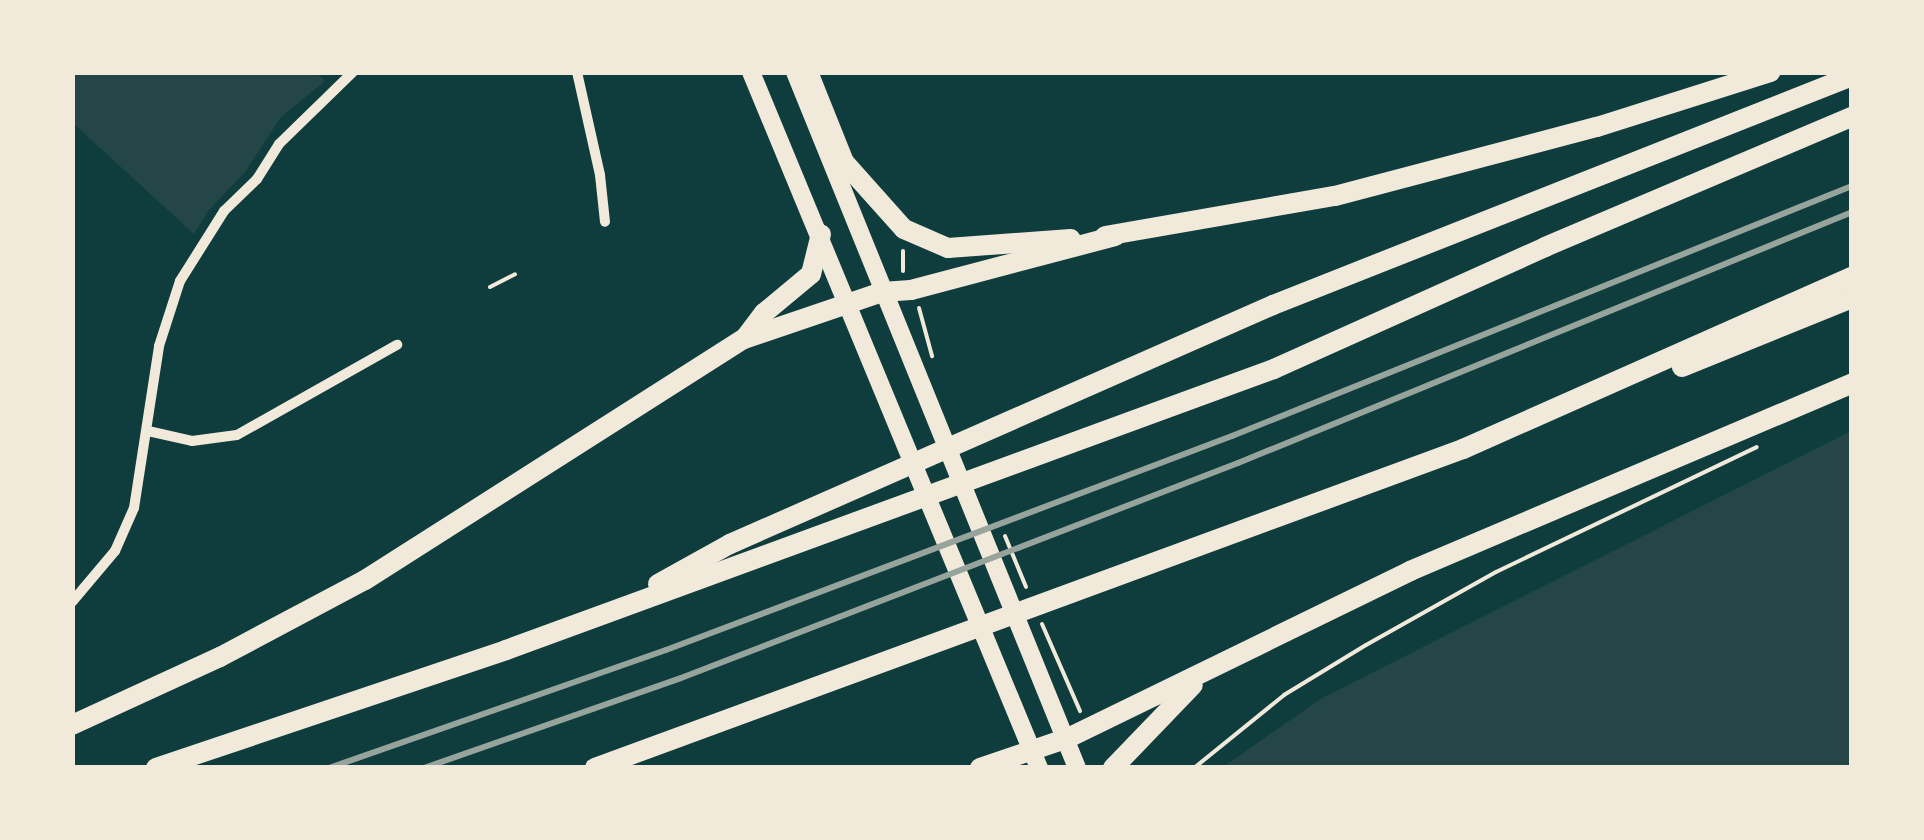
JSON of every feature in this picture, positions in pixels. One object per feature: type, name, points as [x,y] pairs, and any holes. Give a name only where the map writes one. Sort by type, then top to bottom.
[{"type":"highway","points":[[808,72],[844,162],[904,230],[948,248],[1115,236]]},
{"type":"highway","points":[[72,724],[220,658],[365,580],[744,339],[882,292],[911,290],[1115,236],[1335,196],[1598,127],[1770,72]]},
{"type":"highway","points":[[600,616],[730,544],[1063,394],[1380,260],[1852,76]]},
{"type":"highway","points":[[156,768],[600,616],[1274,369],[1544,247],[1852,117]]},
{"type":"highway","points":[[744,339],[764,313],[811,274],[821,234]]},
{"type":"highway","points":[[595,768],[1463,449],[1852,277]]},
{"type":"highway","points":[[1641,372],[1687,366],[1852,298]]},
{"type":"highway","points":[[980,768],[1035,759],[1068,738],[1478,540],[1852,383]]},
{"type":"highway","points":[[1113,768],[1209,670]]},
{"type":"main road","points":[[752,72],[1035,759]]},
{"type":"main road","points":[[795,72],[1077,768]]},
{"type":"street","points":[[72,602],[115,552],[134,508],[159,346],[180,281],[224,211],[257,179],[279,144],[354,72]]},
{"type":"street","points":[[576,72],[600,175],[606,222]]},
{"type":"street","points":[[148,431],[192,441],[237,436],[396,345]]},
{"type":"path","points":[[902,270],[935,365]]},
{"type":"path","points":[[490,288],[515,274]]},
{"type":"path","points":[[1194,768],[1284,695],[1366,645],[1496,572],[1766,442]]},
{"type":"path","points":[[1049,641],[1088,729]]},
{"type":"shaded area","points":[[315,72],[325,81],[281,117],[245,172],[208,211],[194,234],[73,123],[73,73]]},
{"type":"shaded area","points":[[1851,431],[1851,767],[1223,767],[1322,698]]},
{"type":"railway","points":[[329,768],[666,650],[1232,436],[1852,186]]},
{"type":"railway","points":[[424,768],[681,678],[1238,463],[1852,212]]}]
